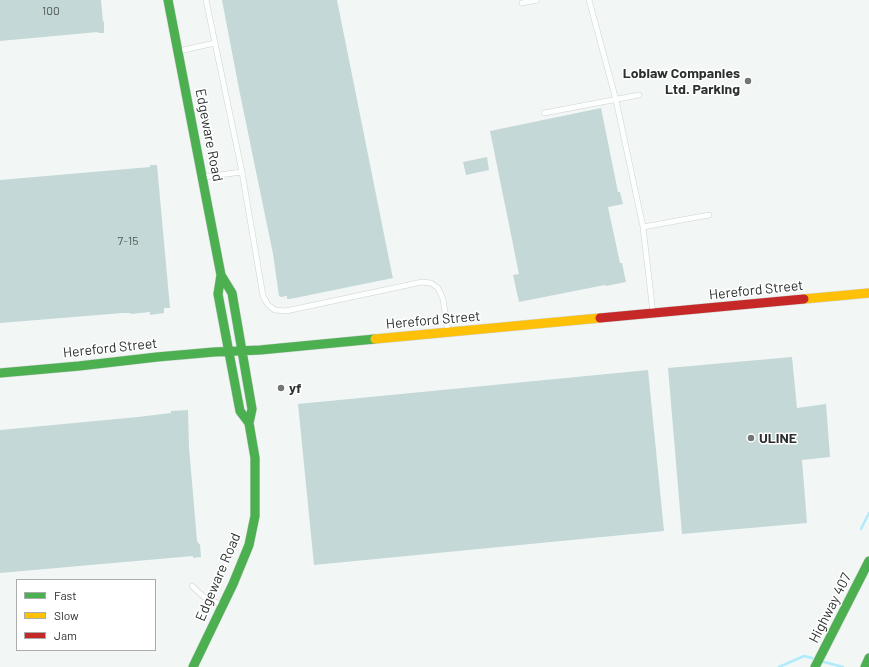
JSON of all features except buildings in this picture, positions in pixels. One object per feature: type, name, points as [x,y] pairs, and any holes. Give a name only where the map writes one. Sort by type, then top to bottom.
[{"type":"main road","name":"Edgeware Road","points":[[168,0],[221,275],[218,294],[240,410],[249,423]]},
{"type":"main road","name":"Edgeware Road","points":[[193,667],[223,605],[249,545],[255,516],[255,458],[249,423],[252,409],[232,293],[221,275]]},
{"type":"main road","name":"Hereford Street","points":[[0,373],[158,357],[242,352],[869,293]]},
{"type":"main road","name":"Highway 407","points":[[815,667],[869,561]]},
{"type":"main road","points":[[864,667],[869,658]]},
{"type":"lane","points":[[206,0],[242,172],[263,296],[268,305],[275,310],[286,311],[422,282],[432,283],[438,288],[443,299],[448,332]]},
{"type":"lane","points":[[522,3],[537,0]]},
{"type":"lane","points":[[589,0],[616,100],[643,227],[653,314]]},
{"type":"lane","points":[[178,51],[215,43]]},
{"type":"lane","points":[[544,113],[639,95]]},
{"type":"lane","points":[[202,177],[242,172]]},
{"type":"lane","points":[[643,227],[709,215]]},
{"type":"lane","points":[[192,586],[204,597],[223,605]]},
{"type":"waterway","points":[[861,529],[869,513]]},
{"type":"waterway","points":[[779,667],[804,656],[812,658]]},
{"type":"waterway","points":[[824,662],[843,667]]},
{"type":"traffic: fast","points":[[168,0],[221,275],[232,293],[252,409],[249,423]]},
{"type":"traffic: fast","points":[[193,667],[233,584],[249,545],[255,516],[255,458],[249,423],[240,411],[218,294],[221,275]]},
{"type":"traffic: fast","points":[[0,373],[157,357],[260,350],[375,339]]},
{"type":"traffic: fast","points":[[815,667],[869,561]]},
{"type":"traffic: fast","points":[[865,667],[869,658]]},
{"type":"traffic: slow","points":[[804,299],[869,293]]},
{"type":"traffic: slow","points":[[375,339],[600,318]]},
{"type":"traffic: jam","points":[[600,318],[804,299]]},
{"type":"place","name":"Loblaw Companies Ltd. Parking","points":[[748,81]]},
{"type":"place","name":"yf","points":[[281,388]]},
{"type":"place","name":"ULINE","points":[[751,438]]}]
